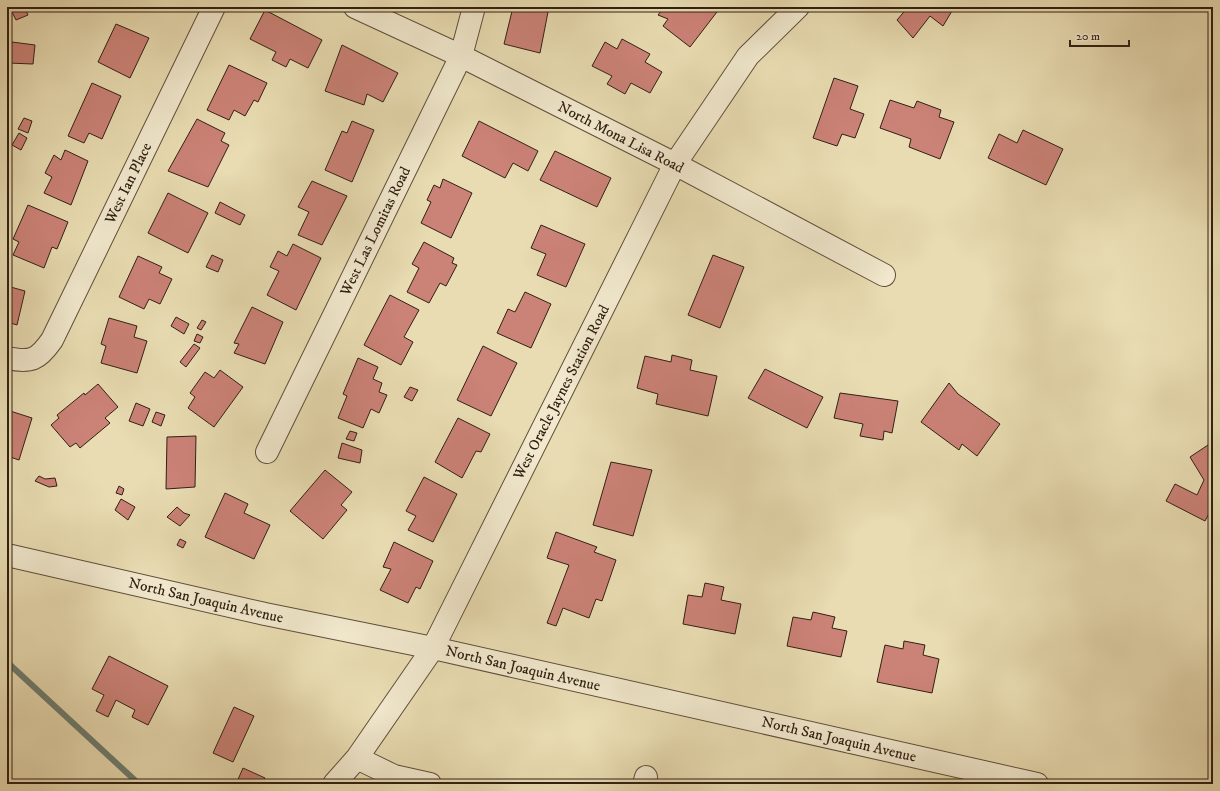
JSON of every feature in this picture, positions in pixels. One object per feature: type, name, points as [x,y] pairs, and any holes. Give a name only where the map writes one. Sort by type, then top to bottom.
[{"type":"street","name":"West Ian Place","points":[[7,358],[25,361],[41,361],[214,7]]},
{"type":"street","name":"North Mona Lisa Road","points":[[355,7],[461,56],[675,164],[884,275]]},
{"type":"street","name":"West Las Lomitas Road","points":[[267,452],[461,56],[474,7]]},
{"type":"street","name":"West Oracle Jaynes Station Road","points":[[334,784],[357,758],[433,648],[675,164],[748,56],[798,7]]},
{"type":"street","name":"North San Joaquin Avenue","points":[[7,555],[265,614],[433,648],[1037,784]]},
{"type":"street","points":[[357,758],[394,776],[430,784]]},
{"type":"building","points":[[24,7],[28,15],[16,20],[12,12]]},
{"type":"building","points":[[513,7],[549,7],[540,53],[504,44]]},
{"type":"building","points":[[664,7],[720,8],[690,47],[663,26],[668,19],[658,15]]},
{"type":"building","points":[[908,7],[948,7],[952,11],[943,26],[930,16],[913,38],[897,20]]},
{"type":"building","points":[[265,10],[322,40],[308,68],[290,59],[286,67],[272,60],[276,52],[250,39]]},
{"type":"building","points":[[116,24],[149,38],[130,78],[98,62]]},
{"type":"building","points":[[622,39],[650,54],[645,62],[662,72],[650,93],[631,83],[625,94],[607,84],[612,76],[592,66],[605,42],[617,49]]},
{"type":"building","points":[[12,42],[35,45],[33,64],[8,63]]},
{"type":"building","points":[[342,45],[398,73],[383,102],[367,94],[364,105],[325,91]]},
{"type":"building","points":[[229,65],[267,83],[258,102],[254,100],[245,116],[234,110],[229,120],[207,110]]},
{"type":"building","points":[[834,78],[858,86],[850,109],[864,114],[855,138],[842,134],[837,146],[813,138]]},
{"type":"building","points":[[92,83],[121,96],[102,139],[89,133],[84,143],[68,136]]},
{"type":"building","points":[[890,100],[914,108],[917,101],[941,110],[939,117],[954,122],[940,159],[909,147],[911,139],[880,128]]},
{"type":"building","points":[[24,118],[32,121],[28,133],[18,129]]},
{"type":"building","points":[[197,119],[225,133],[221,141],[229,145],[208,187],[168,171]]},
{"type":"building","points":[[352,121],[374,130],[352,182],[325,170],[342,131],[347,133]]},
{"type":"building","points":[[479,121],[538,151],[528,171],[513,163],[505,178],[462,156]]},
{"type":"building","points":[[1023,130],[1063,149],[1046,185],[988,158],[999,134],[1017,143]]},
{"type":"building","points":[[19,133],[27,138],[21,150],[12,145]]},
{"type":"building","points":[[65,150],[88,161],[71,205],[44,193],[52,177],[45,173],[54,155],[61,160]]},
{"type":"building","points":[[555,151],[611,178],[597,207],[540,180]]},
{"type":"building","points":[[443,179],[472,193],[451,238],[421,223],[431,202],[427,200],[434,185],[440,188]]},
{"type":"building","points":[[312,181],[347,196],[322,245],[298,235],[309,212],[298,207]]},
{"type":"building","points":[[168,193],[208,213],[188,253],[148,233]]},
{"type":"building","points":[[220,202],[245,215],[240,225],[215,213]]},
{"type":"building","points":[[28,205],[68,222],[57,249],[52,247],[44,268],[13,255],[19,242],[13,239]]},
{"type":"building","points":[[541,225],[585,244],[566,287],[537,275],[546,254],[531,248]]},
{"type":"building","points":[[424,242],[454,258],[452,263],[457,265],[446,286],[440,283],[429,303],[407,292],[419,268],[412,264]]},
{"type":"building","points":[[293,244],[321,258],[296,310],[267,295],[279,271],[270,267],[278,251],[287,256]]},
{"type":"building","points":[[212,255],[223,260],[218,272],[206,267]]},
{"type":"building","points":[[713,255],[744,267],[720,328],[688,315]]},
{"type":"building","points":[[138,256],[162,267],[159,273],[172,279],[160,304],[149,299],[144,309],[119,297]]},
{"type":"building","points":[[7,286],[25,291],[17,325],[7,322]]},
{"type":"building","points":[[525,292],[551,304],[531,348],[497,333],[508,309],[515,312]]},
{"type":"building","points":[[390,295],[419,310],[404,337],[413,342],[401,365],[364,345]]},
{"type":"building","points":[[252,307],[283,322],[265,364],[234,353],[239,344],[234,343]]},
{"type":"building","points":[[176,317],[189,324],[184,334],[171,326]]},
{"type":"building","points":[[109,318],[137,326],[134,337],[147,341],[137,373],[101,363],[106,346],[101,344]]},
{"type":"building","points":[[202,320],[206,322],[201,330],[197,328]]},
{"type":"building","points":[[197,334],[203,337],[200,343],[194,341]]},
{"type":"building","points":[[194,344],[200,348],[186,367],[180,362]]},
{"type":"building","points":[[483,346],[517,363],[491,416],[457,400]]},
{"type":"building","points":[[672,355],[692,360],[690,370],[717,376],[708,416],[656,404],[658,394],[637,388],[645,356],[671,362]]},
{"type":"building","points":[[358,358],[378,367],[373,379],[382,383],[379,392],[387,395],[379,413],[371,409],[363,428],[338,418],[347,396],[343,394]]},
{"type":"building","points":[[765,369],[823,397],[807,428],[748,398]]},
{"type":"building","points":[[220,370],[243,387],[214,427],[188,408],[195,397],[190,393],[205,372],[214,378]]},
{"type":"building","points":[[949,383],[958,394],[1000,424],[977,456],[962,444],[959,450],[921,422]]},
{"type":"building","points":[[98,384],[118,407],[105,418],[110,423],[80,448],[76,443],[70,447],[51,425],[59,418],[57,415],[84,393],[85,395]]},
{"type":"building","points":[[410,387],[418,390],[412,401],[404,397]]},
{"type":"building","points":[[840,393],[898,401],[892,433],[884,431],[883,440],[860,436],[863,424],[834,418]]},
{"type":"building","points":[[136,403],[150,409],[143,426],[129,421]]},
{"type":"building","points":[[7,410],[32,418],[19,460],[7,456]]},
{"type":"building","points":[[156,412],[165,415],[161,426],[152,422]]},
{"type":"building","points":[[458,418],[490,434],[481,452],[476,451],[462,478],[435,462]]},
{"type":"building","points":[[350,431],[357,433],[354,441],[346,439]]},
{"type":"building","points":[[196,436],[195,487],[166,489],[167,437]]},
{"type":"building","points":[[342,443],[362,450],[360,463],[338,458]]},
{"type":"building","points":[[1208,445],[1213,454],[1213,506],[1205,521],[1166,501],[1175,484],[1197,495],[1204,480],[1190,457]]},
{"type":"building","points":[[611,462],[652,470],[633,536],[593,525]]},
{"type":"building","points":[[325,470],[352,492],[341,505],[347,510],[323,539],[290,511]]},
{"type":"building","points":[[39,476],[45,479],[55,478],[57,486],[49,487],[35,481]]},
{"type":"building","points":[[424,477],[457,494],[433,542],[408,530],[416,516],[406,511]]},
{"type":"building","points":[[119,486],[124,489],[122,495],[116,493]]},
{"type":"building","points":[[225,493],[248,504],[244,513],[270,525],[254,559],[205,537]]},
{"type":"building","points":[[121,499],[135,507],[128,520],[115,510]]},
{"type":"building","points":[[177,507],[184,513],[190,515],[180,526],[167,517]]},
{"type":"building","points":[[556,532],[597,547],[594,552],[616,560],[602,601],[596,599],[589,618],[563,608],[556,626],[547,623],[569,565],[547,558]]},
{"type":"building","points":[[180,539],[186,542],[183,548],[177,545]]},
{"type":"building","points":[[394,542],[433,561],[420,589],[416,587],[408,603],[380,590],[391,569],[383,567]]},
{"type":"building","points":[[705,583],[724,587],[721,600],[741,604],[735,634],[683,624],[688,595],[702,597]]},
{"type":"building","points":[[813,612],[835,617],[832,628],[847,631],[841,657],[787,646],[793,617],[811,620]]},
{"type":"building","points":[[904,641],[925,645],[923,655],[939,659],[932,693],[877,682],[885,645],[903,649]]},
{"type":"building","points":[[109,656],[168,686],[148,725],[132,717],[135,710],[116,700],[108,717],[96,711],[104,695],[92,689]]},
{"type":"building","points":[[234,707],[254,716],[233,762],[213,753]]},
{"type":"building","points":[[243,768],[265,778],[263,784],[236,784]]},
{"type":"waterway","points":[[7,662],[139,784]]}]
